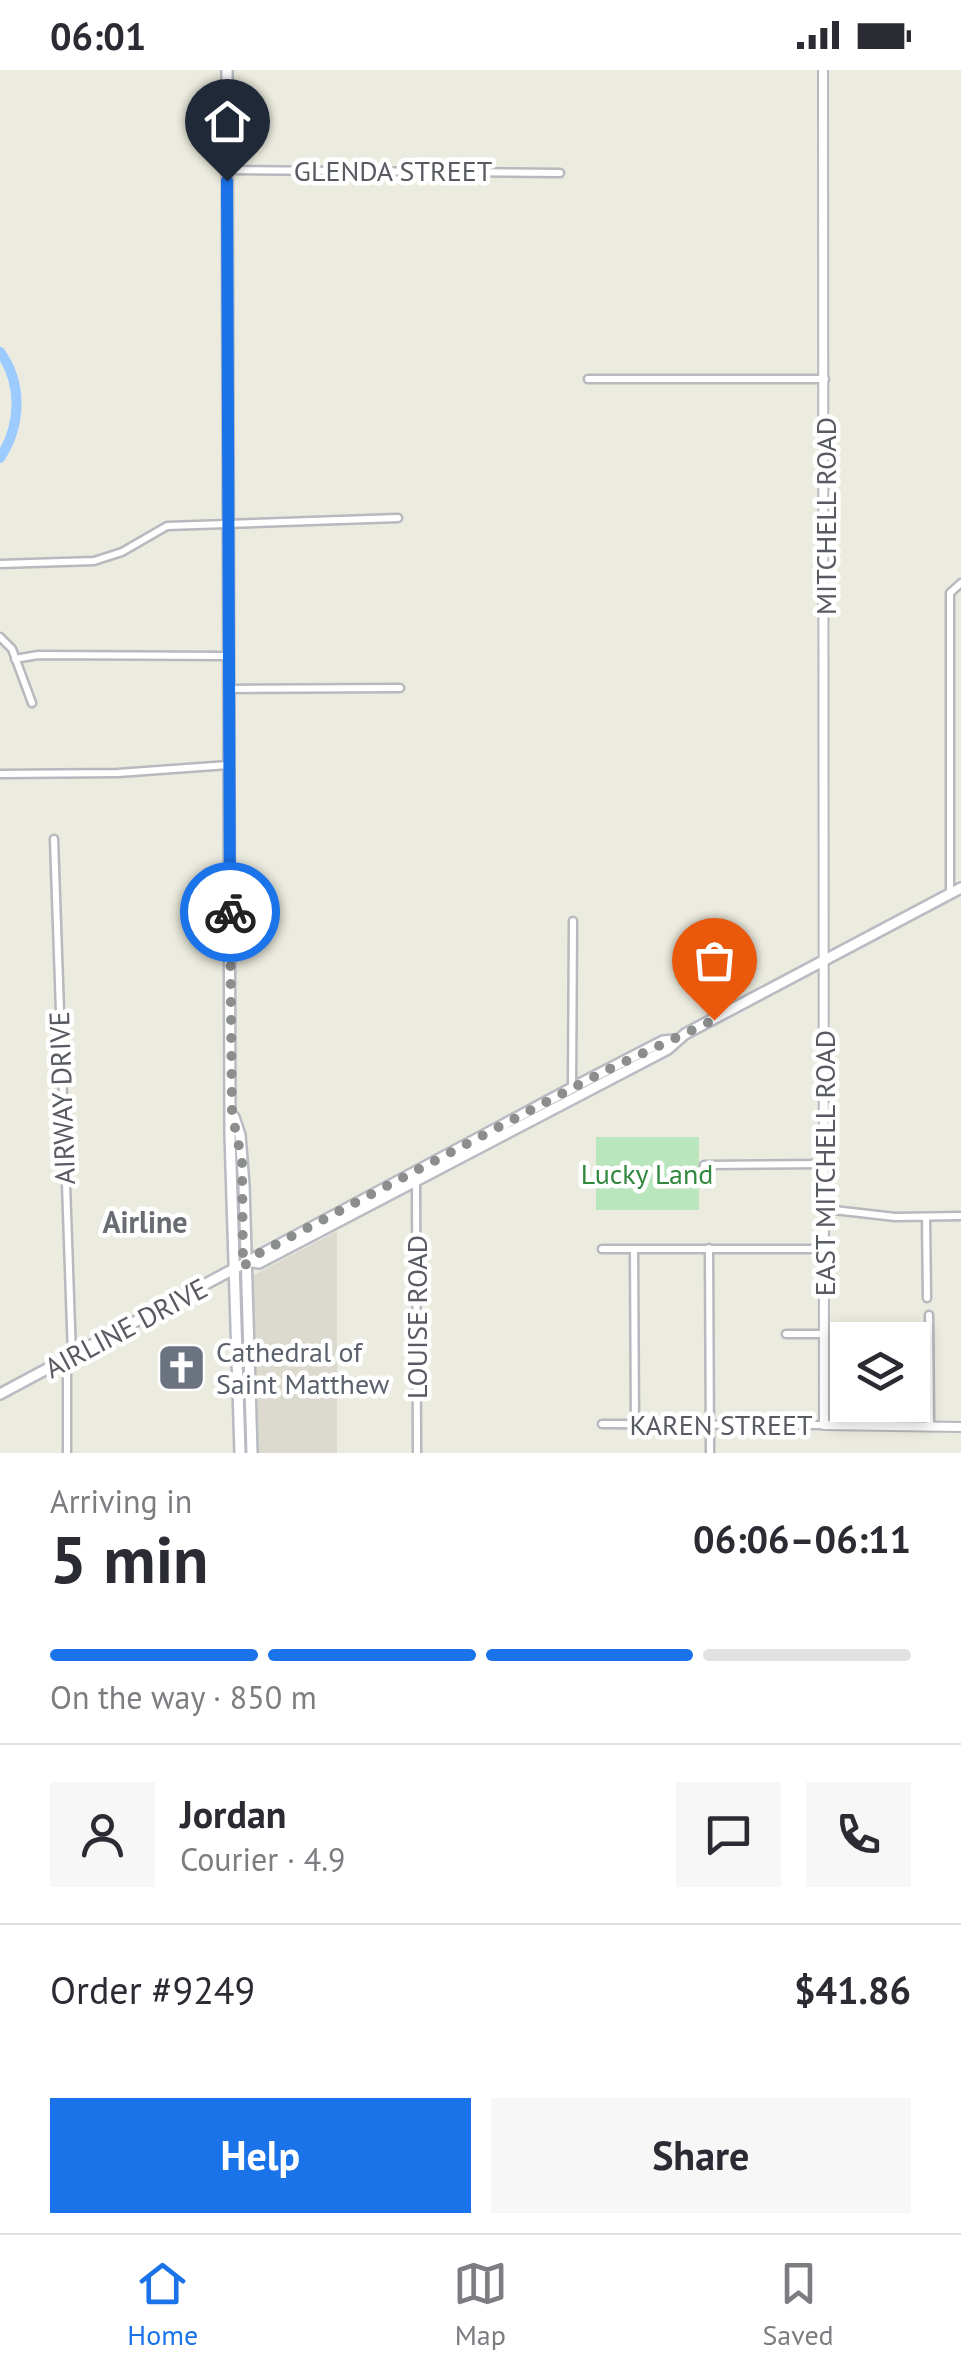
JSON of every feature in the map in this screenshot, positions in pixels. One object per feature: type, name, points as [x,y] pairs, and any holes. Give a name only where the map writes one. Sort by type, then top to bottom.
[{"type":"main road","points":[[227,70],[232,1272],[240,1453]]},
{"type":"main road","name":"AIRLINE DRIVE","points":[[247,1265],[256,1255],[572,1088],[664,1041],[675,1040],[961,888]]},
{"type":"main road","name":"AIRLINE DRIVE","points":[[0,1394],[232,1272],[259,1264],[416,1182],[668,1049],[675,1040]]},
{"type":"main road","points":[[572,1088],[585,1093]]},
{"type":"main road","points":[[232,1114],[240,1135],[244,1185],[252,1453]]},
{"type":"street","name":"MITCHELL ROAD","points":[[823,70],[825,961]]},
{"type":"street","name":"GLENDA STREET","points":[[227,170],[560,172]]},
{"type":"street","points":[[588,379],[826,379]]},
{"type":"street","points":[[0,564],[94,561],[122,552],[166,526],[398,518]]},
{"type":"street","points":[[950,894],[950,593],[961,584]]},
{"type":"street","points":[[0,637],[16,659],[32,703]]},
{"type":"street","points":[[16,659],[38,655],[228,656]]},
{"type":"street","points":[[229,690],[400,688]]},
{"type":"street","points":[[1,774],[118,774],[230,765]]},
{"type":"street","name":"AIRWAY DRIVE","points":[[54,840],[69,1357],[67,1453]]},
{"type":"street","points":[[572,1088],[573,921]]},
{"type":"street","name":"EAST MITCHELL ROAD","points":[[824,1425],[825,961]]},
{"type":"street","points":[[704,1165],[825,1164]]},
{"type":"street","name":"LOUISE ROAD","points":[[416,1182],[418,1453]]},
{"type":"street","points":[[825,1209],[961,1216]]},
{"type":"street","points":[[926,1217],[926,1298]]},
{"type":"street","points":[[708,1248],[710,1453]]},
{"type":"street","points":[[602,1249],[825,1249]]},
{"type":"street","points":[[634,1249],[635,1424]]},
{"type":"street","points":[[929,1314],[930,1427]]},
{"type":"street","points":[[786,1334],[825,1334]]},
{"type":"street","name":"KAREN STREET","points":[[602,1424],[961,1427]]},
{"type":"shaded area","points":[[337,1231],[337,1453],[257,1453],[250,1277]]},
{"type":"green space","name":"Lucky Land","points":[[596,1137],[699,1137],[699,1210],[596,1210]]},
{"type":"waterway","points":[[0,352],[16,391],[12,432],[0,458]]},
{"type":"way so far","points":[[230,912],[232,1114],[240,1135],[244,1185],[243,1267],[256,1255],[572,1088],[714,1020]]},
{"type":"place","name":"Cathedral of Saint Matthew","points":[[181,1368]]},
{"type":"district","name":"Airline","points":[[145,1223]]},
{"type":"route","points":[[227,181],[230,912]]}]
